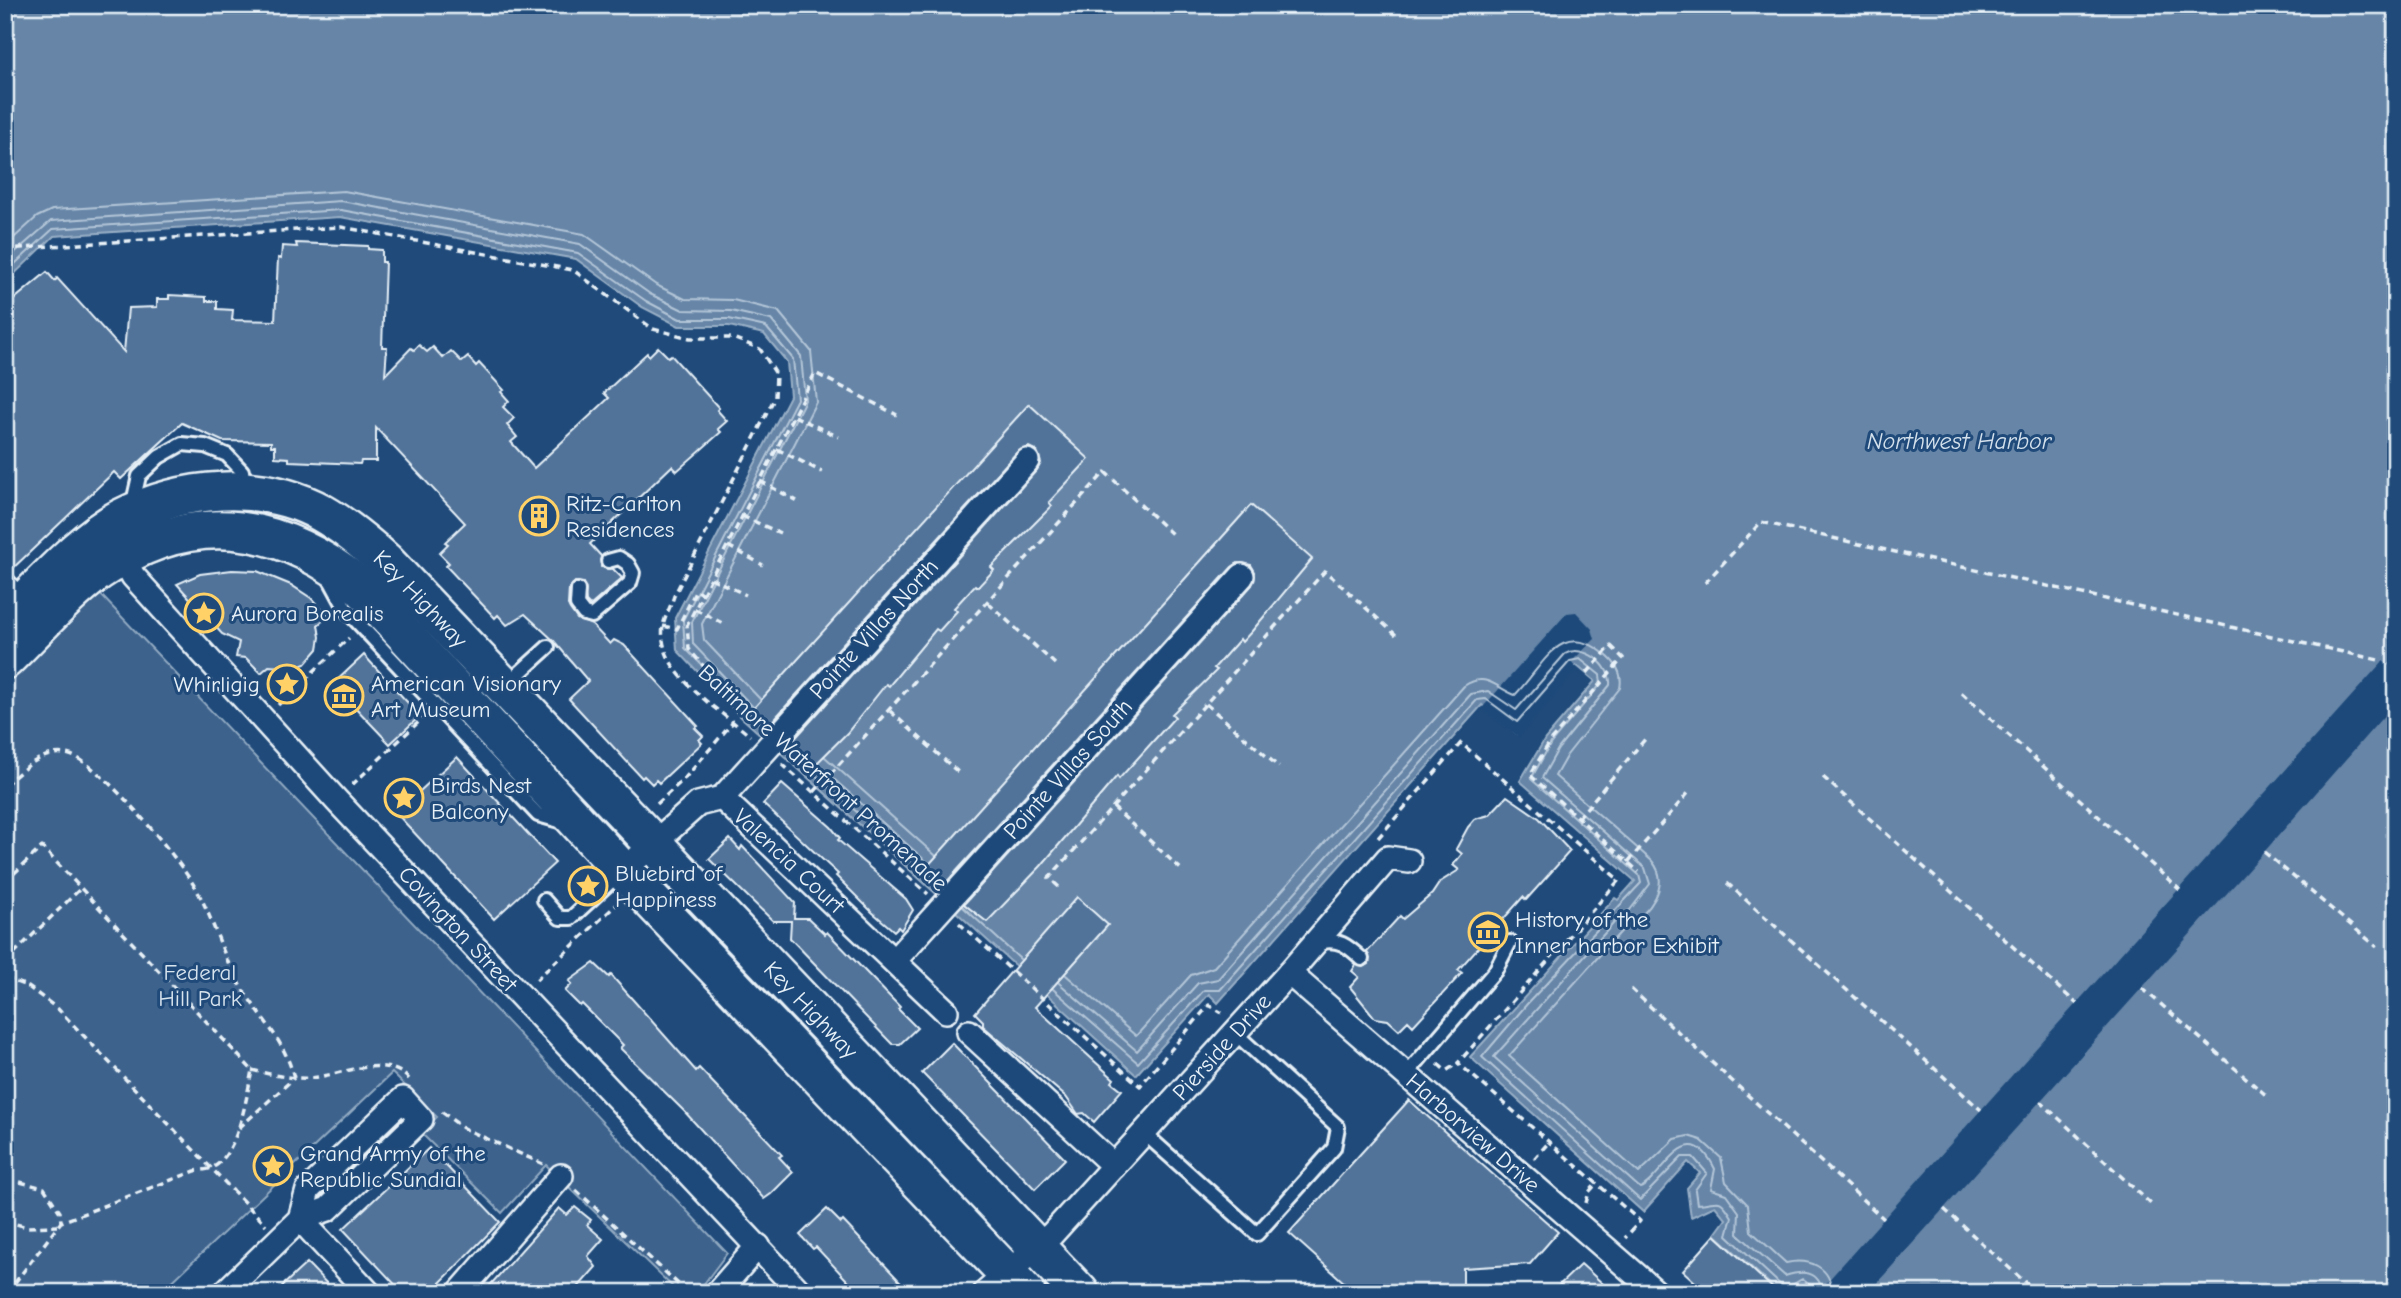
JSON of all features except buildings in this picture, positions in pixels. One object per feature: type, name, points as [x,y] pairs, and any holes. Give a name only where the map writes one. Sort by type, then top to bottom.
[{"type":"main road","name":"Key Highway","points":[[5,660],[19,610],[95,536],[131,514],[178,496],[200,492],[245,491],[283,498],[319,511],[352,532],[385,561],[582,827],[621,887],[1006,1286]]},
{"type":"main road","name":"Key Highway","points":[[19,610],[143,547],[204,530],[241,530],[272,536],[315,554],[361,587],[490,700],[650,828],[1080,1293]]},
{"type":"street","name":"Pointe Villas North","points":[[722,798],[1027,461]]},
{"type":"street","name":"Covington Street","points":[[123,557],[133,576],[337,801],[801,1293]]},
{"type":"street","name":"Pointe Villas South","points":[[894,961],[1242,576]]},
{"type":"street","name":"Valencia Court","points":[[621,887],[650,828],[698,804],[722,798],[946,1012]]},
{"type":"street","name":"Pierside Drive","points":[[1006,1286],[1036,1248],[1235,1033],[1388,858],[1409,861]]},
{"type":"street","name":"Harborview Drive","points":[[1289,973],[1650,1291]]},
{"type":"street","points":[[969,1032],[1114,1166]]},
{"type":"street","points":[[224,1293],[300,1219],[308,1191],[403,1100],[421,1119],[328,1209],[300,1219]]},
{"type":"street","points":[[459,1293],[561,1176]]},
{"type":"street","points":[[300,1219],[369,1293]]},
{"type":"street","points":[[717,1293],[758,1246]]},
{"type":"lane","points":[[131,514],[139,476],[159,457],[182,444],[205,446],[227,455],[242,471],[245,491]]},
{"type":"lane","points":[[315,554],[347,611],[538,815],[582,827]]},
{"type":"lane","points":[[579,590],[577,605],[584,614],[592,616],[631,583],[633,573],[628,564],[619,558],[608,561]]},
{"type":"lane","points":[[490,700],[548,647]]},
{"type":"lane","points":[[544,900],[560,918],[571,918],[621,887]]},
{"type":"lane","points":[[1315,944],[1331,939],[1346,944],[1362,959]]},
{"type":"lane","points":[[1406,1075],[1495,971],[1510,942]]},
{"type":"lane","points":[[1144,1133],[1257,1234],[1334,1148],[1338,1127],[1235,1033]]},
{"type":"path","points":[[5,249],[341,227],[573,270],[653,329],[690,338],[733,338],[760,349],[776,374],[775,397],[674,596],[663,626],[677,629],[696,590],[703,594]]},
{"type":"path","points":[[706,668],[689,649],[687,625],[815,373],[897,415]]},
{"type":"path","points":[[793,415],[839,437]]},
{"type":"path","points":[[776,449],[822,472]]},
{"type":"path","points":[[814,792],[1105,472],[1172,534]]},
{"type":"path","points":[[760,481],[797,501]]},
{"type":"path","points":[[742,516],[780,533]]},
{"type":"path","points":[[1705,583],[1761,522],[2383,662]]},
{"type":"path","points":[[727,546],[763,565]]},
{"type":"path","points":[[1059,887],[1049,878],[1325,571],[1396,635]]},
{"type":"path","points":[[711,578],[746,595]]},
{"type":"path","points":[[988,603],[1055,664]]},
{"type":"path","points":[[695,609],[726,625]]},
{"type":"path","name":"Baltimore Waterfront Promenade","points":[[663,626],[663,645],[671,663],[721,716],[734,721],[766,749],[1140,1086],[1209,1005],[1221,1014]]},
{"type":"path","points":[[264,719],[353,634]]},
{"type":"path","points":[[1587,673],[1611,646],[1623,658],[1551,740],[1530,775],[1639,872]]},
{"type":"path","points":[[1962,693],[2180,890]]},
{"type":"path","points":[[1206,704],[1279,767]]},
{"type":"path","points":[[890,711],[960,772]]},
{"type":"path","points":[[337,801],[427,715]]},
{"type":"path","points":[[650,828],[685,778],[734,721]]},
{"type":"path","points":[[1578,818],[1646,738]]},
{"type":"path","points":[[5,785],[30,764],[51,754],[80,759],[104,778],[191,880],[232,971],[284,1048],[294,1078]]},
{"type":"path","points":[[1823,777],[2077,1004]]},
{"type":"path","points":[[1628,862],[1690,791]]},
{"type":"path","points":[[1113,807],[1183,871]]},
{"type":"path","points":[[5,883],[42,847],[252,1070],[294,1078],[365,1068],[402,1070]]},
{"type":"path","points":[[2264,852],[2377,947]]},
{"type":"path","points":[[1727,883],[1981,1110]]},
{"type":"path","points":[[532,984],[621,887]]},
{"type":"path","points":[[5,962],[81,888]]},
{"type":"path","points":[[5,978],[27,986],[58,1009],[213,1167],[280,1241]]},
{"type":"path","points":[[2142,988],[2267,1096]]},
{"type":"path","points":[[1631,989],[1884,1219]]},
{"type":"path","points":[[1429,1063],[1439,1064],[1446,1071],[1458,1063]]},
{"type":"path","points":[[6,1293],[61,1222],[195,1171],[213,1167],[224,1156],[239,1129],[252,1070]]},
{"type":"path","points":[[239,1129],[294,1078]]},
{"type":"path","points":[[2040,1101],[2151,1204]]},
{"type":"path","points":[[1530,1164],[1549,1142]]},
{"type":"path","points":[[20,1182],[44,1188],[60,1212],[61,1222]]},
{"type":"path","points":[[1588,1200],[1589,1192],[1596,1184]]},
{"type":"path","points":[[1944,1209],[2037,1293]]},
{"type":"path","points":[[5,1221],[27,1227],[57,1226]]},
{"type":"path","points":[[672,1276],[688,1293]]},
{"type":"green space","points":[[233,505],[294,518],[349,549],[346,554],[328,546],[191,519],[160,517]]},
{"type":"green space","name":"Federal Hill Park","points":[[100,594],[727,1253],[697,1293],[679,1293],[546,1165],[502,1213],[421,1133],[437,1117],[392,1073],[160,1293],[5,1293],[5,683]]},
{"type":"water","name":"Northwest Harbor","points":[[5,5],[2396,5],[2396,1293],[1809,1293],[1801,1286],[1794,1293],[1780,1293],[1715,1234],[1726,1219],[1715,1206],[1691,1217],[1687,1188],[1700,1173],[1688,1162],[1643,1212],[1470,1057],[1615,898],[1618,900],[1635,881],[1520,781],[1545,739],[1595,681],[1576,665],[1517,734],[1482,705],[1218,1003],[1209,994],[1136,1075],[741,717],[677,650],[675,618],[790,396],[787,362],[764,334],[729,326],[679,326],[642,307],[576,259],[340,217],[54,236],[5,283]]},
{"type":"pier","points":[[1576,612],[1592,629],[1595,639],[1571,662],[1585,677],[1576,670],[1519,737],[1483,710],[1457,736],[1567,613]]},
{"type":"pier","points":[[2383,661],[2396,671],[2396,702],[2264,852],[1868,1293],[1817,1293]]},
{"type":"place","name":"Ritz-Carlton Residences","points":[[539,516]]},
{"type":"place","name":"Aurora Borealis","points":[[204,613]]},
{"type":"place","name":"Whirligig","points":[[287,684]]},
{"type":"place","name":"American Visionary Art Museum","points":[[344,696]]},
{"type":"place","name":"Birds Nest Balcony","points":[[404,798]]},
{"type":"place","name":"Bluebird of Happiness","points":[[588,886]]},
{"type":"place","name":"History of the Inner harbor Exhibit","points":[[1488,932]]},
{"type":"place","name":"Grand Army of the Republic Sundial","points":[[273,1166]]}]
